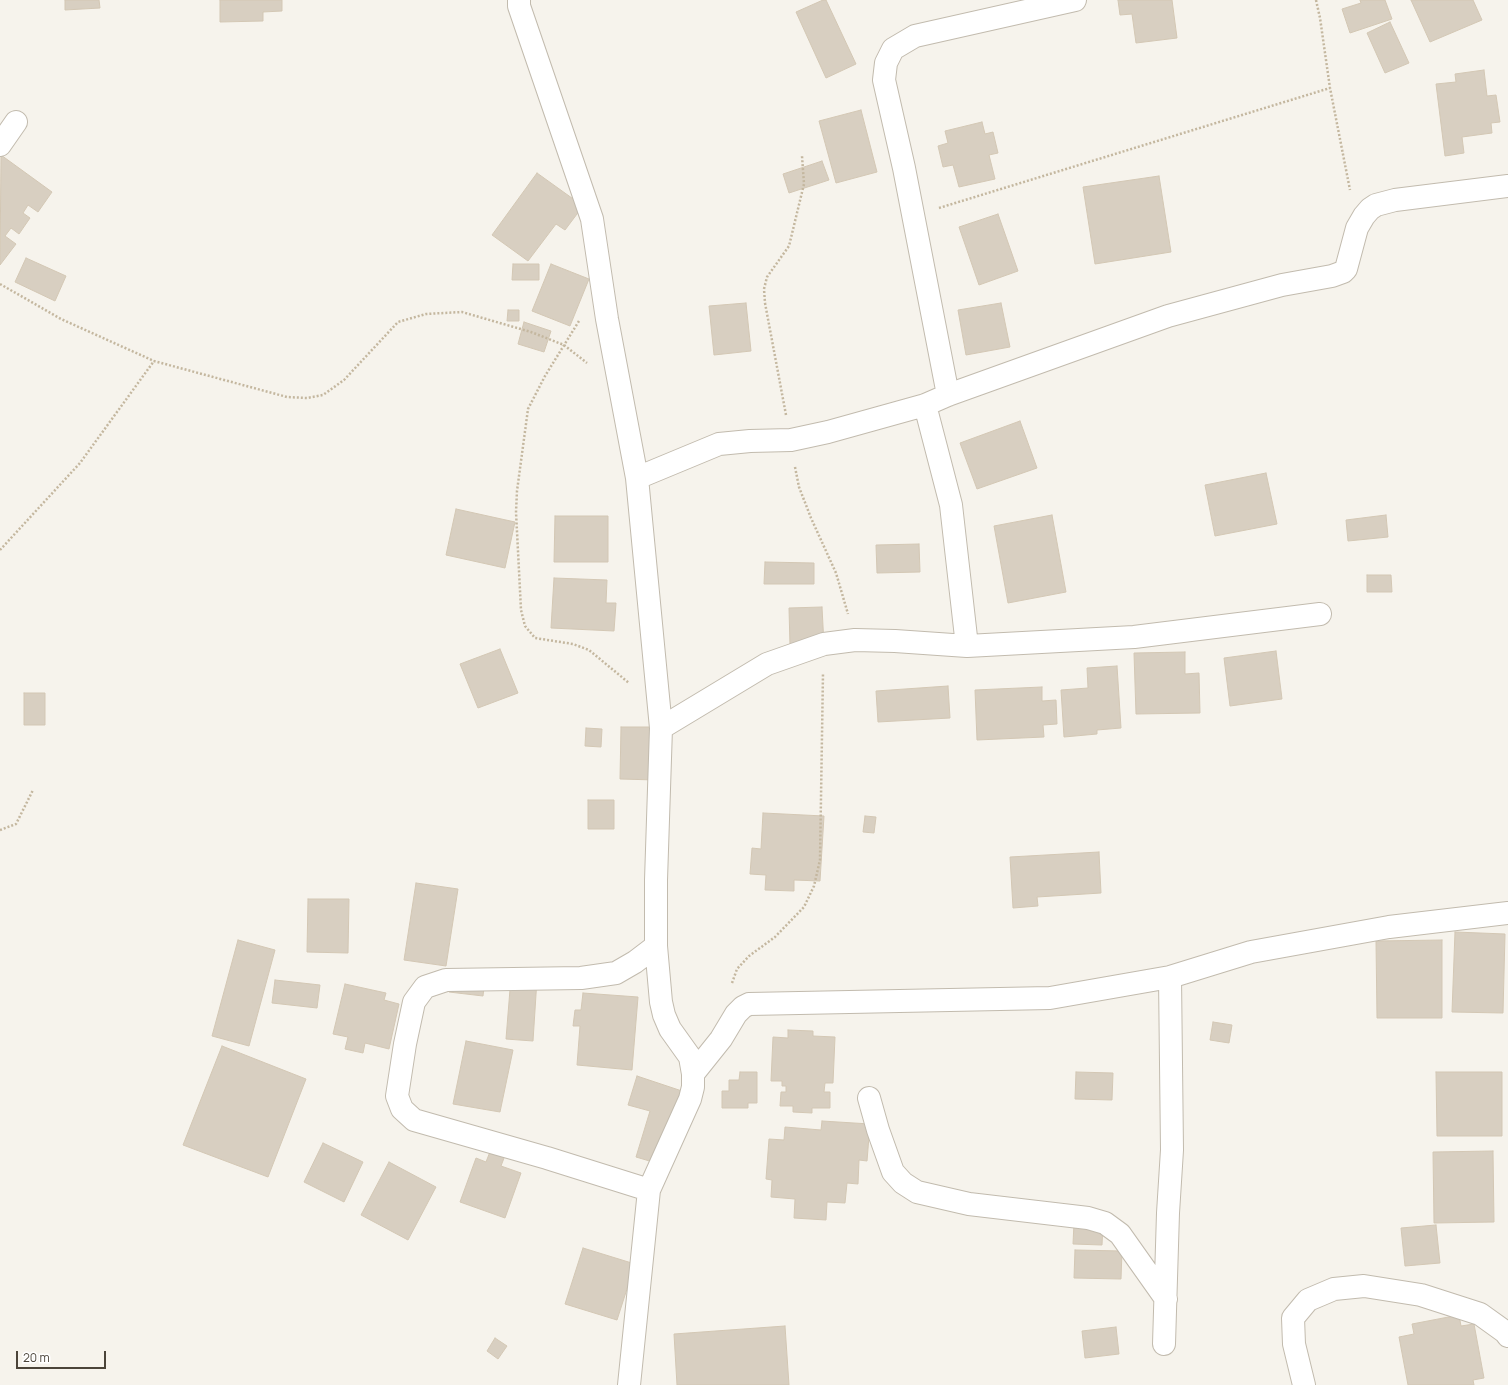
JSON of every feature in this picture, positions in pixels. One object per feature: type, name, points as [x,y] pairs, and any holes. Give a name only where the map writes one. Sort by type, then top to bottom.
[{"type":"street","points":[[519,0],[519,6],[592,219],[607,320],[637,478],[660,718],[656,946],[661,1002],[664,1015],[670,1029],[690,1057],[693,1074],[693,1087],[690,1099],[649,1190],[628,1385]]},
{"type":"street","points":[[948,395],[913,216],[884,80],[886,63],[893,49],[915,36],[1075,0]]},
{"type":"street","points":[[0,145],[16,122]]},
{"type":"street","points":[[637,478],[719,444],[750,440],[791,440],[828,432],[925,405],[948,395],[1168,316],[1282,285],[1332,276],[1343,272],[1346,269],[1357,228],[1364,216],[1376,205],[1384,202],[1508,186]]},
{"type":"street","points":[[925,405],[951,505],[967,646]]},
{"type":"street","points":[[660,718],[767,664],[824,644],[855,640],[967,646],[1134,637],[1320,614]]},
{"type":"street","points":[[693,1074],[721,1039],[736,1014],[742,1007],[749,1004],[1050,998],[1170,977],[1250,952],[1389,927],[1508,913]]},
{"type":"street","points":[[649,1190],[547,1158],[414,1120],[402,1110],[397,1096],[405,1044],[414,1002],[425,987],[446,980],[581,978],[616,973],[635,962],[656,946]]},
{"type":"street","points":[[1164,1344],[1168,1213],[1172,1150],[1170,977]]},
{"type":"street","points":[[868,1098],[893,1172],[903,1183],[917,1192],[969,1204],[1088,1218],[1105,1223],[1120,1234],[1166,1299]]},
{"type":"street","points":[[1304,1385],[1294,1344],[1293,1318],[1308,1300],[1334,1289],[1364,1286],[1421,1295],[1480,1314],[1506,1332],[1508,1336]]},
{"type":"path","points":[[1316,0],[1330,88],[1357,228]]},
{"type":"path","points":[[913,216],[1330,88]]},
{"type":"path","points":[[802,156],[804,184],[789,246],[767,277],[764,289],[765,303],[799,487],[811,518],[836,572],[855,640]]},
{"type":"path","points":[[0,284],[61,319],[154,361],[287,397],[307,398],[323,395],[344,380],[398,322],[426,314],[462,312],[531,332],[564,345],[589,364]]},
{"type":"path","points":[[564,345],[545,376],[528,409],[517,491],[516,512],[521,610],[525,626],[535,638],[573,644],[589,650],[660,718]]},
{"type":"path","points":[[0,550],[80,463],[154,361]]},
{"type":"path","points":[[736,1014],[730,988],[737,969],[750,956],[780,932],[804,906],[814,886],[820,860],[824,644]]},
{"type":"path","points":[[0,830],[16,824],[33,790]]},
{"type":"building","points":[[65,0],[99,0],[100,8],[65,10]]},
{"type":"building","points":[[220,0],[282,0],[282,11],[263,12],[263,21],[220,22]]},
{"type":"building","points":[[826,0],[856,64],[826,78],[796,12]]},
{"type":"building","points":[[1118,0],[1172,0],[1177,38],[1136,43],[1132,14],[1120,15]]},
{"type":"building","points":[[1360,0],[1385,0],[1392,19],[1350,33],[1342,9],[1361,3]]},
{"type":"building","points":[[1411,0],[1473,0],[1482,20],[1430,42]]},
{"type":"building","points":[[1390,22],[1409,63],[1385,73],[1367,33]]},
{"type":"building","points":[[1484,70],[1487,96],[1496,95],[1500,122],[1491,123],[1492,133],[1462,137],[1464,153],[1445,156],[1436,84],[1456,82],[1455,74]]},
{"type":"building","points":[[861,110],[877,172],[836,183],[819,121]]},
{"type":"building","points":[[982,122],[985,134],[993,132],[998,153],[989,155],[995,179],[959,187],[953,165],[943,167],[938,146],[948,143],[945,131]]},
{"type":"building","points":[[1,155],[52,192],[38,212],[28,205],[23,213],[30,218],[19,234],[11,228],[5,236],[16,244],[0,265]]},
{"type":"building","points":[[822,161],[829,180],[789,193],[783,174]]},
{"type":"building","points":[[537,173],[583,206],[565,230],[556,224],[528,261],[492,235]]},
{"type":"building","points":[[1159,176],[1171,252],[1095,264],[1083,187]]},
{"type":"building","points":[[998,214],[1018,271],[979,285],[959,227]]},
{"type":"building","points":[[26,258],[66,276],[55,301],[15,282]]},
{"type":"building","points":[[513,264],[539,264],[539,280],[512,280]]},
{"type":"building","points":[[551,264],[589,279],[570,326],[532,311]]},
{"type":"building","points":[[746,303],[751,351],[714,355],[709,306]]},
{"type":"building","points":[[1001,303],[1010,347],[966,355],[958,310]]},
{"type":"building","points":[[508,310],[519,310],[519,321],[507,321]]},
{"type":"building","points":[[524,322],[551,331],[544,352],[518,344]]},
{"type":"building","points":[[1020,421],[1037,468],[977,489],[960,443]]},
{"type":"building","points":[[1266,473],[1277,524],[1215,536],[1205,485]]},
{"type":"building","points":[[456,509],[515,522],[505,568],[446,555]]},
{"type":"building","points":[[1052,515],[1066,592],[1008,603],[994,526]]},
{"type":"building","points":[[1386,515],[1388,537],[1348,541],[1346,520]]},
{"type":"building","points":[[555,516],[608,516],[608,562],[554,562]]},
{"type":"building","points":[[919,544],[920,572],[877,573],[876,545]]},
{"type":"building","points":[[765,562],[814,563],[814,584],[764,584]]},
{"type":"building","points":[[1367,575],[1391,575],[1392,592],[1367,592]]},
{"type":"building","points":[[554,578],[607,580],[606,603],[616,603],[614,631],[551,628]]},
{"type":"building","points":[[822,607],[824,645],[790,646],[789,608]]},
{"type":"building","points":[[500,649],[518,693],[478,708],[460,664]]},
{"type":"building","points":[[1276,651],[1282,699],[1230,706],[1224,658]]},
{"type":"building","points":[[1185,652],[1185,674],[1199,673],[1200,713],[1136,714],[1134,653]]},
{"type":"building","points":[[1117,666],[1121,728],[1097,730],[1097,734],[1064,737],[1061,690],[1088,688],[1087,668]]},
{"type":"building","points":[[948,686],[950,718],[878,722],[876,691]]},
{"type":"building","points":[[1042,687],[1042,701],[1056,700],[1057,724],[1043,725],[1044,737],[977,740],[975,690]]},
{"type":"building","points":[[24,693],[45,693],[45,725],[24,725]]},
{"type":"building","points":[[621,727],[657,727],[656,780],[620,779]]},
{"type":"building","points":[[586,728],[602,729],[601,747],[585,746]]},
{"type":"building","points":[[588,800],[614,800],[614,829],[588,829]]},
{"type":"building","points":[[763,813],[824,816],[820,881],[794,880],[794,891],[765,890],[766,875],[750,874],[752,848],[761,849]]},
{"type":"building","points":[[865,816],[876,817],[874,833],[863,832]]},
{"type":"building","points":[[1099,852],[1101,893],[1037,897],[1038,906],[1013,908],[1010,857]]},
{"type":"building","points":[[416,883],[458,889],[446,966],[404,960]]},
{"type":"building","points":[[308,899],[349,899],[348,953],[307,952]]},
{"type":"building","points":[[1455,932],[1505,934],[1503,1013],[1452,1012]]},
{"type":"building","points":[[238,940],[275,950],[249,1046],[212,1036]]},
{"type":"building","points":[[1442,940],[1442,1018],[1377,1018],[1376,941]]},
{"type":"building","points":[[451,975],[485,979],[483,996],[449,992]]},
{"type":"building","points":[[511,977],[537,979],[533,1041],[506,1039]]},
{"type":"building","points":[[275,980],[320,985],[317,1008],[272,1003]]},
{"type":"building","points":[[345,984],[386,993],[384,1000],[399,1004],[389,1049],[365,1043],[363,1053],[345,1049],[348,1037],[333,1034]]},
{"type":"building","points":[[583,993],[638,997],[632,1070],[577,1065],[580,1026],[573,1026],[575,1010],[581,1010]]},
{"type":"building","points":[[1213,1022],[1232,1025],[1229,1043],[1210,1040]]},
{"type":"building","points":[[788,1030],[813,1031],[813,1036],[835,1037],[833,1083],[825,1083],[824,1092],[830,1092],[830,1108],[812,1108],[812,1113],[793,1112],[793,1106],[780,1106],[781,1092],[786,1092],[786,1086],[782,1086],[782,1081],[771,1081],[773,1037],[788,1038]]},
{"type":"building","points":[[466,1041],[513,1050],[500,1112],[453,1104]]},
{"type":"building","points":[[222,1046],[306,1079],[268,1177],[183,1145]]},
{"type":"building","points":[[740,1072],[757,1072],[757,1103],[748,1103],[748,1108],[722,1108],[722,1091],[729,1091],[729,1080],[739,1080]]},
{"type":"building","points":[[1076,1072],[1113,1073],[1112,1100],[1075,1099]]},
{"type":"building","points":[[1436,1072],[1502,1072],[1502,1136],[1437,1136]]},
{"type":"building","points":[[637,1076],[685,1092],[663,1165],[636,1157],[650,1111],[628,1105]]},
{"type":"building","points":[[822,1121],[870,1124],[867,1161],[859,1160],[858,1184],[847,1183],[845,1203],[827,1202],[826,1220],[794,1218],[795,1199],[771,1197],[772,1180],[766,1179],[769,1139],[784,1140],[785,1127],[821,1130]]},
{"type":"building","points":[[323,1143],[363,1162],[344,1202],[304,1182]]},
{"type":"building","points":[[493,1144],[507,1150],[501,1166],[521,1173],[505,1218],[460,1202],[476,1158],[486,1162]]},
{"type":"building","points":[[1493,1151],[1494,1222],[1434,1223],[1433,1152]]},
{"type":"building","points":[[389,1162],[436,1187],[408,1240],[361,1215]]},
{"type":"building","points":[[1074,1223],[1103,1225],[1102,1245],[1073,1244]]},
{"type":"building","points":[[1436,1225],[1440,1263],[1405,1266],[1401,1228]]},
{"type":"building","points":[[583,1248],[635,1264],[617,1320],[565,1304]]},
{"type":"building","points":[[1075,1250],[1122,1251],[1121,1279],[1074,1278]]},
{"type":"building","points":[[1459,1315],[1461,1326],[1474,1324],[1484,1378],[1473,1380],[1474,1385],[1408,1385],[1399,1337],[1414,1334],[1412,1324]]},
{"type":"building","points":[[785,1326],[789,1385],[677,1385],[674,1334]]},
{"type":"building","points":[[1116,1327],[1119,1354],[1085,1358],[1082,1331]]},
{"type":"building","points":[[495,1338],[507,1346],[498,1359],[487,1351]]}]
